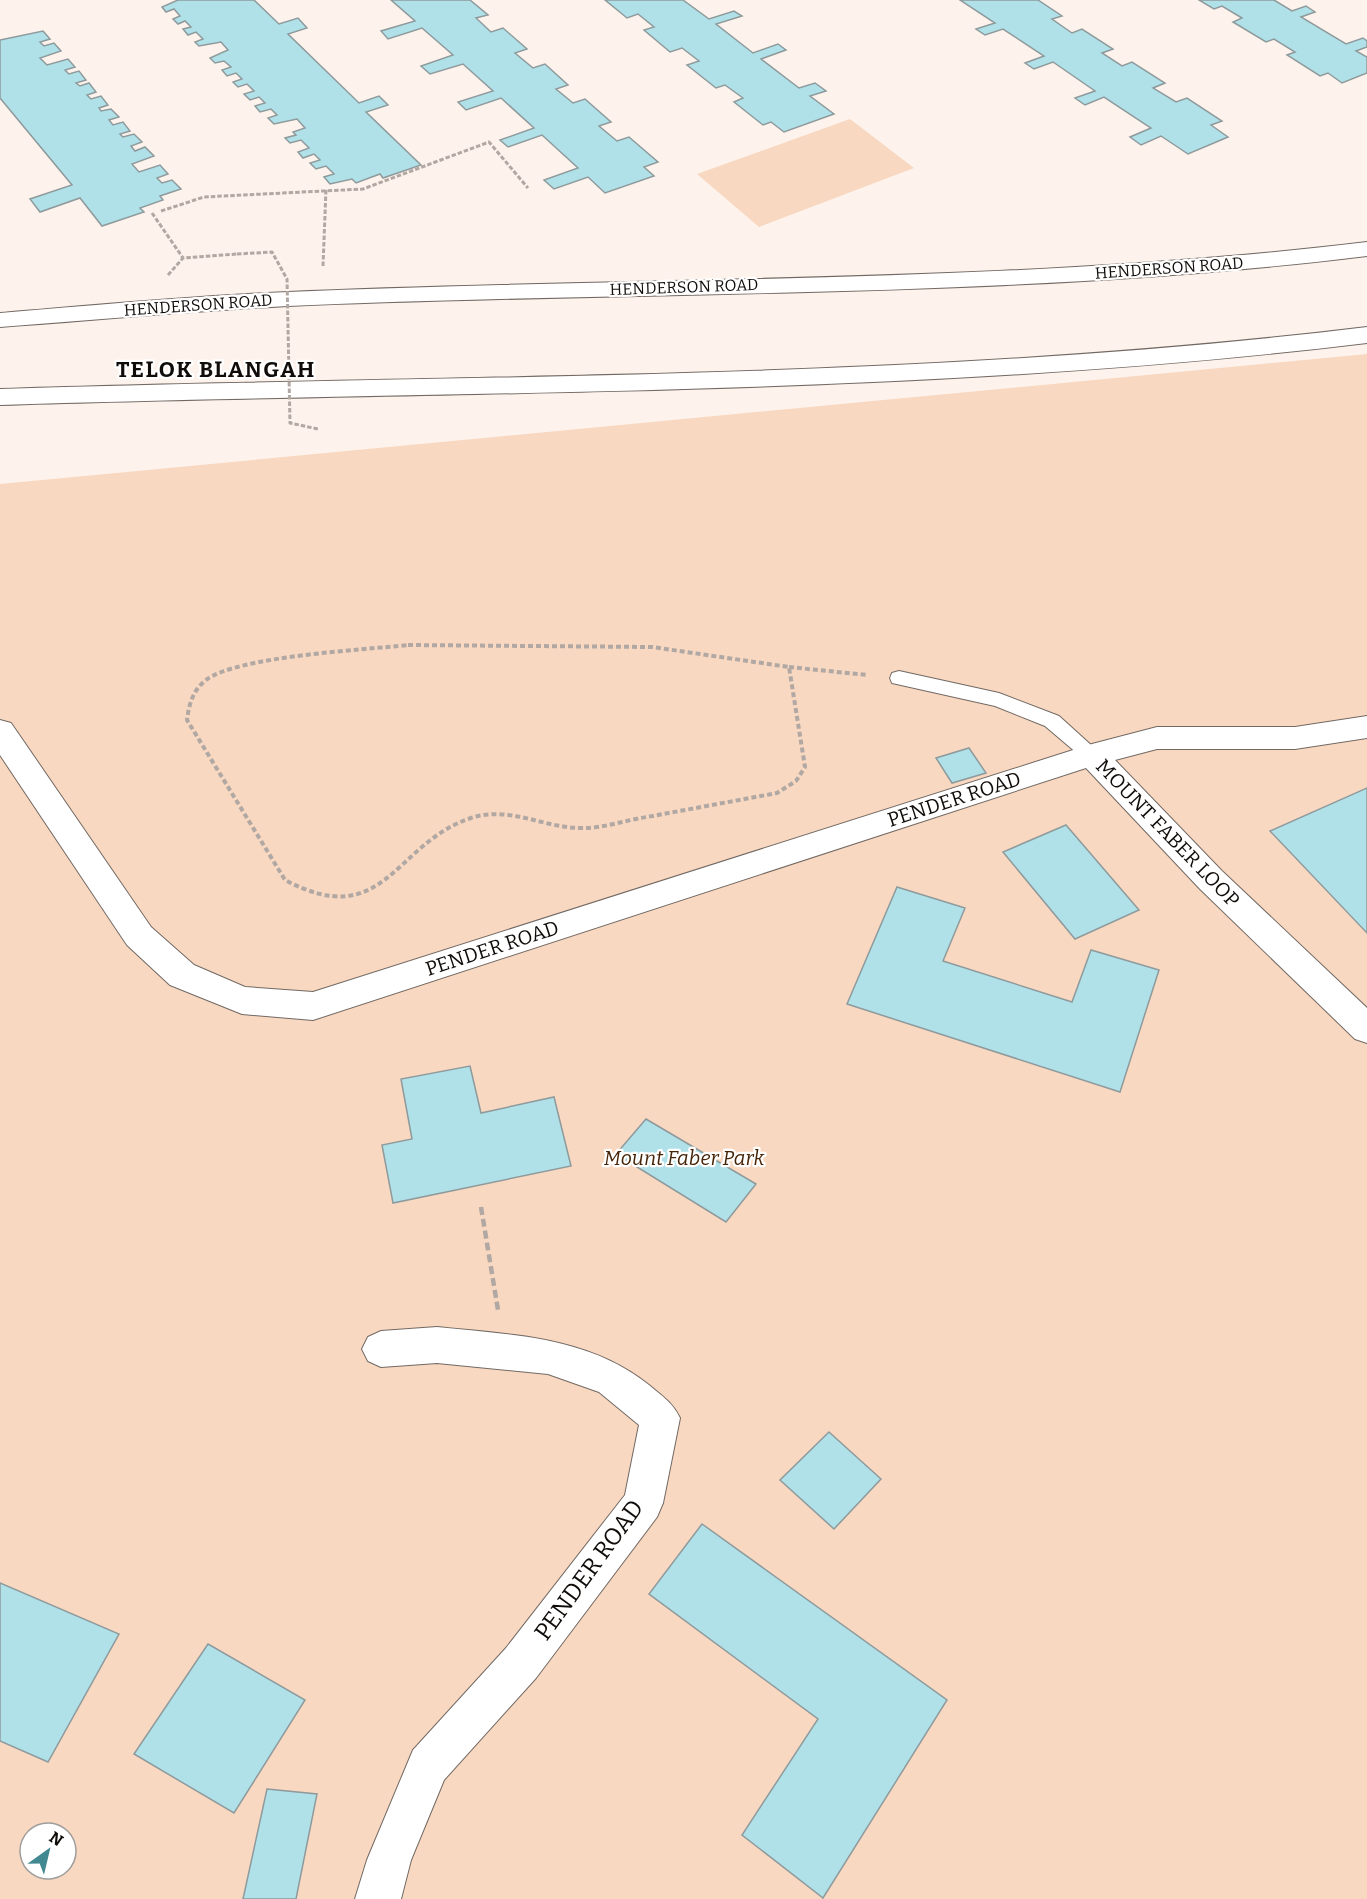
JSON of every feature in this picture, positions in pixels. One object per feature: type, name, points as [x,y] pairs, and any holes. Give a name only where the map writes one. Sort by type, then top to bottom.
[{"type":"main road","name":"HENDERSON ROAD","points":[[0,320],[286,299],[1057,276],[1260,262],[1367,249]]},
{"type":"main road","points":[[0,398],[283,387],[866,376],[1259,348],[1367,335]]},
{"type":"main road","name":"MOUNT FABER LOOP","points":[[1367,728],[1295,738],[1157,738],[1092,755],[1211,880],[1367,1029]]},
{"type":"main road","name":"PENDER ROAD","points":[[0,731],[140,936],[182,975],[242,1000],[313,1006],[1092,755]]},
{"type":"main road","name":"PENDER ROAD","points":[[378,1899],[389,1860],[428,1765],[521,1663],[643,1503],[660,1418],[612,1379],[548,1356],[437,1345],[381,1349]]},
{"type":"lane","points":[[899,678],[999,700],[1052,721],[1092,755]]},
{"type":"path","points":[[161,211],[204,197],[326,189],[363,189],[489,142],[528,188]]},
{"type":"path","points":[[323,260],[326,189]]},
{"type":"path","points":[[152,213],[183,258],[272,252],[287,279],[290,423],[318,429]]},
{"type":"path","points":[[789,667],[805,767],[796,781],[777,794],[585,828],[548,825],[532,816],[507,813],[482,815],[448,827],[419,847],[398,871],[381,885],[359,894],[338,897],[318,895],[300,889],[285,880],[187,720],[187,705],[194,691],[208,678],[225,668],[408,645],[652,647],[789,667],[899,678]]},
{"type":"path","points":[[481,1207],[499,1317]]},
{"type":"green space","points":[[850,119],[914,168],[759,227],[697,174]]},
{"type":"green space","name":"Mount Faber Park","points":[[1367,354],[1367,1899],[0,1899],[0,484]]},
{"type":"building","points":[[178,0],[254,0],[279,24],[298,18],[307,28],[288,34],[359,103],[379,96],[388,105],[366,112],[421,165],[383,178],[380,174],[356,183],[352,179],[330,184],[324,177],[334,174],[326,166],[316,169],[310,163],[320,160],[314,154],[303,158],[298,152],[309,148],[301,140],[290,143],[285,138],[296,135],[293,132],[305,128],[297,119],[274,124],[268,118],[277,115],[271,109],[260,112],[255,106],[265,103],[259,97],[250,100],[244,94],[254,91],[247,84],[238,87],[233,82],[242,79],[236,73],[227,76],[222,70],[231,67],[224,61],[215,63],[210,58],[228,50],[221,42],[199,46],[195,42],[203,39],[196,32],[188,35],[183,29],[191,27],[185,21],[178,24],[173,19],[180,16],[174,9],[166,12],[162,7]]},
{"type":"building","points":[[391,0],[470,0],[488,15],[476,18],[491,32],[503,28],[527,49],[515,53],[533,68],[545,64],[568,85],[556,89],[573,103],[585,99],[611,122],[599,126],[617,141],[629,137],[658,162],[644,167],[654,176],[605,193],[588,177],[554,189],[544,180],[578,168],[542,135],[508,147],[500,140],[534,128],[501,98],[466,110],[458,102],[493,91],[463,64],[430,74],[421,66],[453,55],[422,28],[388,39],[381,31],[415,21]]},
{"type":"building","points":[[605,0],[683,0],[709,19],[734,11],[742,16],[716,24],[753,53],[778,44],[786,50],[761,59],[799,88],[815,83],[826,91],[810,96],[834,114],[784,132],[771,122],[763,125],[734,102],[743,98],[725,85],[716,88],[687,65],[699,61],[682,48],[670,52],[644,30],[654,27],[638,14],[627,18]]},
{"type":"building","points":[[960,0],[1038,0],[1062,16],[1052,19],[1072,33],[1082,29],[1113,49],[1102,53],[1122,66],[1132,62],[1165,83],[1153,88],[1176,102],[1187,98],[1222,121],[1211,125],[1228,137],[1188,154],[1161,136],[1141,145],[1130,137],[1151,128],[1104,97],[1085,105],[1075,98],[1095,91],[1053,62],[1034,69],[1025,63],[1044,56],[1003,29],[985,35],[976,29],[995,23]]},
{"type":"building","points":[[1199,0],[1274,0],[1292,11],[1306,6],[1315,12],[1301,17],[1346,44],[1363,38],[1367,41],[1367,47],[1356,51],[1367,57],[1367,73],[1342,83],[1328,73],[1320,76],[1287,55],[1295,52],[1274,39],[1266,42],[1233,22],[1242,18],[1222,6],[1214,9]]},
{"type":"building","points":[[43,31],[50,39],[40,42],[44,46],[54,43],[61,51],[40,58],[47,65],[68,59],[75,67],[65,70],[69,74],[79,71],[86,80],[76,83],[80,86],[89,83],[96,92],[87,95],[91,99],[101,96],[108,105],[99,108],[101,111],[111,109],[119,117],[109,120],[113,125],[123,122],[130,131],[120,134],[123,137],[134,134],[142,142],[131,146],[135,151],[145,147],[154,156],[132,164],[139,172],[160,165],[168,174],[157,178],[162,183],[172,180],[181,189],[160,196],[163,200],[140,208],[144,212],[102,226],[80,198],[40,212],[30,199],[72,185],[0,98],[0,40]]},
{"type":"building","points":[[969,748],[986,773],[952,783],[936,758]]},
{"type":"building","points":[[1367,788],[1367,933],[1270,831]]},
{"type":"building","points":[[1066,825],[1139,910],[1075,939],[1003,852]]},
{"type":"building","points":[[897,887],[965,908],[943,961],[1072,1002],[1091,950],[1159,970],[1120,1092],[847,1004]]},
{"type":"building","points":[[470,1066],[481,1113],[554,1097],[571,1166],[393,1203],[382,1145],[412,1139],[401,1079]]},
{"type":"building","points":[[646,1119],[756,1184],[726,1222],[616,1154]]},
{"type":"building","points":[[829,1432],[881,1479],[834,1529],[780,1480]]},
{"type":"building","points":[[702,1524],[947,1700],[823,1898],[742,1835],[818,1719],[649,1594]]},
{"type":"building","points":[[0,1583],[119,1634],[48,1762],[0,1741]]},
{"type":"building","points":[[208,1644],[305,1700],[234,1813],[134,1754]]},
{"type":"building","points":[[267,1789],[317,1794],[296,1899],[243,1899]]},
{"type":"district","name":"TELOK BLANGAH","points":[[216,369]]}]
